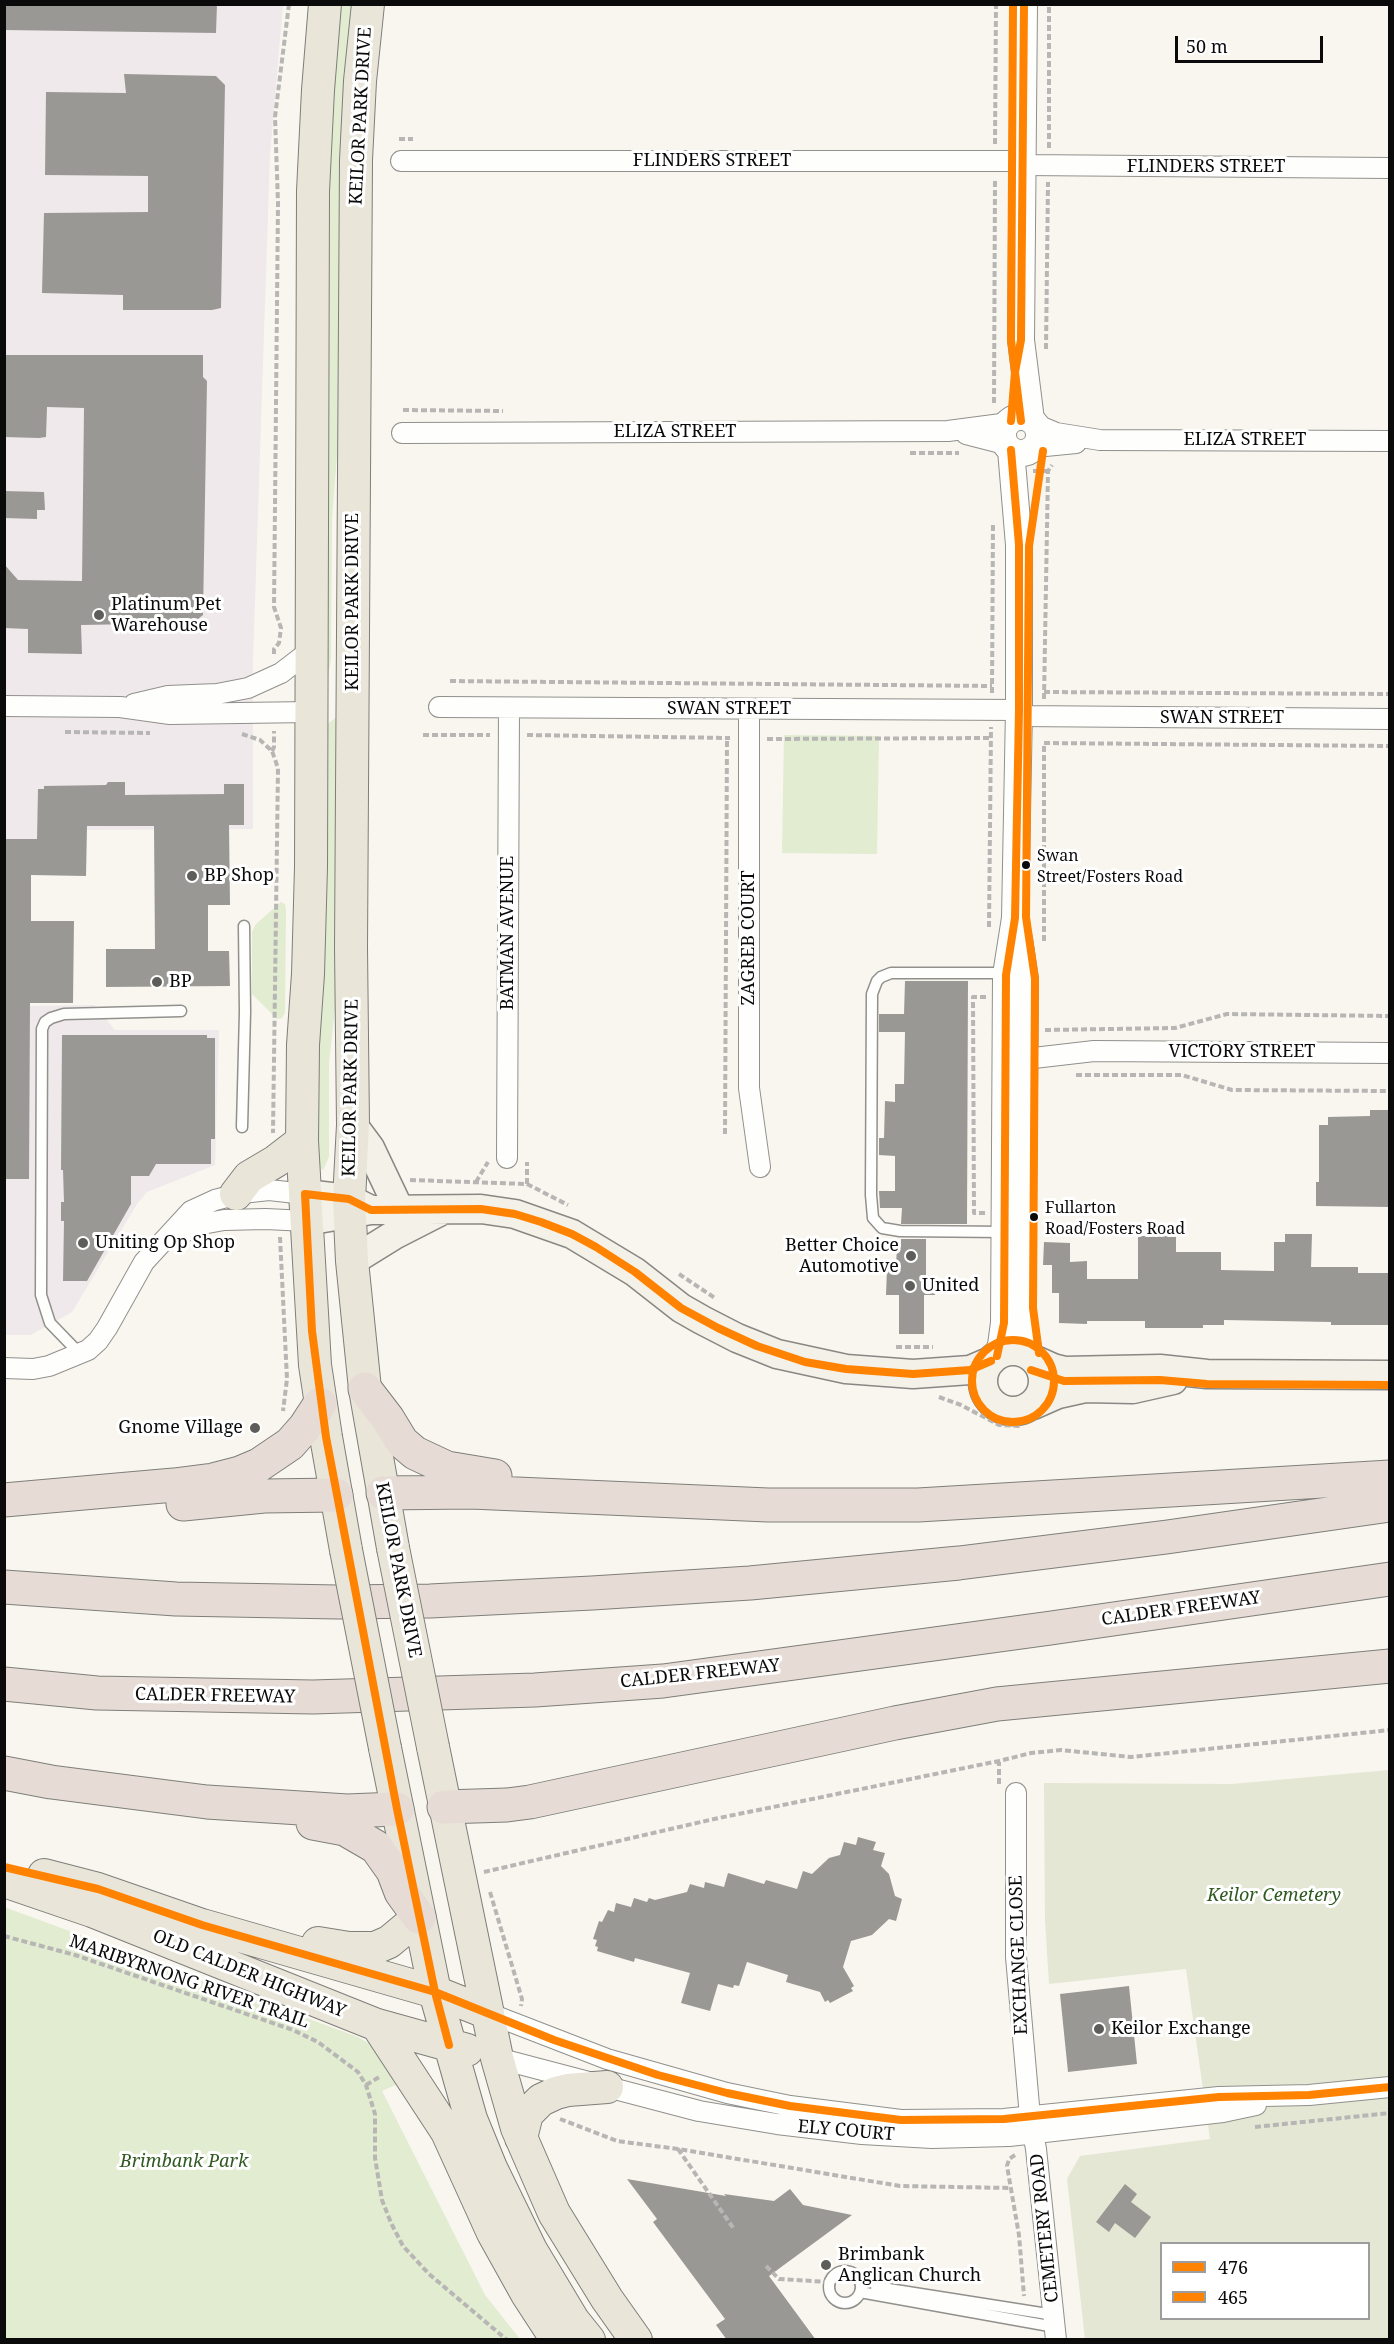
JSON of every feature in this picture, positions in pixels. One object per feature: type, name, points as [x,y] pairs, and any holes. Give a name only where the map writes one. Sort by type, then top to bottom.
[{"type":"highway","points":[[365,1389],[402,1442],[415,1453],[447,1468],[662,1501]]},
{"type":"highway","points":[[4,1500],[174,1485],[213,1480],[240,1473],[259,1465],[290,1444],[320,1404]]},
{"type":"highway","points":[[383,1493],[471,1492],[768,1505],[918,1505],[1389,1477]]},
{"type":"highway","points":[[4,1514],[152,1507],[264,1496],[336,1495]]},
{"type":"highway","points":[[4,1587],[176,1599],[339,1602],[430,1601],[615,1592],[750,1583],[1001,1558],[1178,1536],[1389,1504]]},
{"type":"highway","name":"CALDER FREEWAY","points":[[4,1684],[97,1693],[312,1697],[535,1690],[663,1681],[1051,1629],[1389,1579]]},
{"type":"highway","points":[[663,1681],[821,1673],[1389,1602]]},
{"type":"highway","points":[[444,1807],[530,1802],[884,1725],[997,1704],[1389,1666]]},
{"type":"highway","points":[[4,1773],[51,1782],[207,1802],[347,1811],[397,1809]]},
{"type":"highway","points":[[207,1802],[255,1816],[345,1829],[359,1836],[380,1852],[393,1871],[401,1892],[419,1917]]},
{"type":"main road","points":[[325,4],[313,191],[311,867],[308,974],[303,1045],[302,1141],[312,1331],[320,1404],[397,1809],[435,1992],[449,2045],[471,2119],[491,2168],[531,2250],[573,2320],[589,2340]]},
{"type":"main road","name":"KEILOR PARK DRIVE","points":[[368,4],[360,81],[356,160],[351,947],[353,1125],[357,1208],[352,1262],[365,1389],[393,1548],[444,1807],[497,2058],[521,2138],[554,2213],[607,2300],[636,2340]]},
{"type":"main road","points":[[310,712],[353,712]]},
{"type":"main road","points":[[353,1125],[370,1148],[399,1209]]},
{"type":"main road","points":[[236,1194],[249,1177],[276,1161],[302,1141]]},
{"type":"main road","points":[[305,1208],[446,1208],[481,1209],[515,1214],[572,1234],[635,1272],[681,1308],[737,1338],[777,1354],[846,1369],[913,1374],[970,1370],[1013,1351],[1065,1371],[1160,1369],[1208,1374],[1389,1375]]},
{"type":"main road","points":[[352,1262],[394,1235],[446,1208]]},
{"type":"main road","points":[[1032,1357],[1041,1368],[1044,1378],[1040,1397],[1032,1405]]},
{"type":"main road","points":[[990,1403],[985,1394],[983,1377],[994,1358]]},
{"type":"main road","points":[[913,1374],[1006,1411],[1015,1412],[1058,1394],[1085,1388],[1133,1389],[1208,1374]]},
{"type":"main road","points":[[336,1495],[383,1493]]},
{"type":"main road","points":[[397,1809],[444,1807]]},
{"type":"main road","name":"OLD CALDER HIGHWAY","points":[[4,1867],[98,1889],[202,1925],[435,1992],[488,2013]]},
{"type":"main road","name":"OLD CALDER HIGHWAY","points":[[4,1881],[112,1919],[377,2025],[497,2058]]},
{"type":"main road","points":[[202,1925],[363,1949],[375,1948],[389,1942],[419,1917]]},
{"type":"main road","points":[[377,2025],[447,2132],[493,2233],[527,2294],[557,2340]]},
{"type":"main road","points":[[521,2138],[527,2114],[541,2100],[562,2091],[607,2087]]},
{"type":"street","points":[[994,1358],[1001,1345],[1004,1323],[1004,1226],[1025,1049],[1025,979],[1015,918],[1019,545],[1025,440],[1015,372],[1021,340],[1024,4]]},
{"type":"street","name":"FLINDERS STREET","points":[[401,161],[994,161],[1048,166],[1389,168]]},
{"type":"street","name":"ELIZA STREET","points":[[402,433],[948,431],[987,438],[1025,440],[1056,433],[1100,440],[1389,441]]},
{"type":"street","points":[[120,707],[168,696],[231,693],[273,678],[311,650]]},
{"type":"street","name":"SWAN STREET","points":[[439,707],[992,710],[1019,704],[1044,716],[1389,719]]},
{"type":"street","points":[[4,706],[120,707],[170,714],[310,712]]},
{"type":"street","name":"BATMAN AVENUE","points":[[507,1158],[509,708]]},
{"type":"street","name":"ZAGREB COURT","points":[[749,709],[749,1088],[760,1167]]},
{"type":"street","points":[[1015,918],[998,973],[1025,1049]]},
{"type":"street","name":"VICTORY STREET","points":[[1025,1049],[1389,1053]]},
{"type":"street","points":[[4,1368],[33,1369],[49,1366],[80,1354],[98,1341],[144,1262],[191,1212],[215,1200],[236,1194],[269,1190],[305,1208]]},
{"type":"street","points":[[160,1245],[192,1228],[224,1220],[305,1208]]},
{"type":"street","points":[[1004,1226],[1032,1357]]},
{"type":"street","name":"EXCHANGE CLOSE","points":[[1007,1789],[1016,1957],[1032,2125]]},
{"type":"street","name":"ELY COURT","points":[[488,2013],[607,2059],[727,2093],[790,2106],[901,2120],[964,2120],[1032,2125]]},
{"type":"street","name":"ELY COURT","points":[[497,2058],[699,2111],[777,2124],[862,2134],[932,2138],[1032,2125],[1223,2112],[1309,2095],[1389,2087]]},
{"type":"street","points":[[724,2115],[727,2093]]},
{"type":"street","name":"CEMETERY ROAD","points":[[1032,2125],[1055,2327]]},
{"type":"lane","points":[[242,1126],[245,1012],[244,926]]},
{"type":"lane","points":[[998,973],[891,973],[881,977],[874,987],[871,1211],[876,1224],[891,1230],[1004,1226]]},
{"type":"lane","points":[[80,1354],[50,1323],[41,1295],[42,1029],[45,1022],[64,1014],[181,1011]]},
{"type":"lane","points":[[846,2271],[856,2275],[860,2288],[854,2300],[837,2301],[830,2294],[829,2282],[835,2273],[846,2271]]},
{"type":"lane","points":[[860,2288],[1055,2327]]},
{"type":"lane","points":[[860,2288],[1029,2311],[1055,2327]]},
{"type":"path","points":[[273,678],[274,649],[279,643],[280,628],[274,607],[278,203],[275,117],[288,4]]},
{"type":"path","points":[[996,4],[994,161],[1025,440],[1045,685],[1044,948]]},
{"type":"path","points":[[1046,358],[1049,4]]},
{"type":"path","points":[[993,513],[992,738],[998,973],[988,998],[973,997],[974,1213],[1004,1226]]},
{"type":"path","points":[[450,681],[992,686],[1019,704],[1045,685]]},
{"type":"path","points":[[1044,692],[1389,694]]},
{"type":"path","points":[[272,751],[274,712]]},
{"type":"path","points":[[65,732],[158,733]]},
{"type":"path","points":[[240,733],[260,740],[272,751],[278,768],[273,1148],[276,1161]]},
{"type":"path","points":[[423,735],[750,739],[992,738]]},
{"type":"path","points":[[726,1134],[727,738]]},
{"type":"path","points":[[1044,743],[1389,746]]},
{"type":"path","points":[[1025,1049],[1045,1029],[1175,1028],[1227,1014],[1389,1016]]},
{"type":"path","points":[[1067,1075],[1182,1075],[1232,1090],[1389,1091]]},
{"type":"path","points":[[485,1878],[483,1872],[656,1832],[1043,1751],[1061,1750],[1106,1756],[1139,1756],[1389,1730]]},
{"type":"path","points":[[999,1761],[1007,1789]]},
{"type":"path","points":[[488,1885],[522,1999],[519,2025]]},
{"type":"path","name":"MARIBYRNONG RIVER TRAIL","points":[[4,1936],[75,1955],[293,2030],[318,2042],[358,2072],[366,2085],[375,2114],[375,2158],[382,2200],[403,2246],[429,2274],[507,2340]]},
{"type":"path","points":[[541,2100],[553,2116],[617,2141],[900,2186],[1011,2188],[1019,2235],[1025,2301],[1029,2311]]},
{"type":"path","points":[[678,2149],[734,2229]]},
{"type":"path","points":[[766,2266],[779,2279],[829,2282]]},
{"type":"shaded area","points":[[5,5],[283,5],[270,154],[253,660],[253,829],[77,830],[26,875],[30,1006],[94,1005],[115,1030],[219,1030],[215,1165],[147,1192],[137,1204],[72,1312],[31,1335],[5,1335]]},
{"type":"green space","points":[[356,4],[342,390],[332,520],[331,660],[327,679],[325,150],[336,5]]},
{"type":"green space","points":[[337,717],[337,990],[329,1063],[329,1157],[323,1170],[320,1168],[318,1153],[321,731]]},
{"type":"green space","points":[[784,735],[879,736],[877,854],[782,853]]},
{"type":"green space","points":[[281,902],[285,904],[286,910],[285,1013],[282,1018],[277,1019],[252,994],[252,932],[256,924]]},
{"type":"green space","name":"Keilor Cemetery","points":[[1389,1770],[1389,2339],[1085,2339],[1067,2179],[1080,2156],[1210,2139],[1186,1969],[1049,1984],[1045,1920],[1044,1783],[1232,1784]]},
{"type":"green space","name":"Brimbank Park","points":[[4,1907],[358,2037],[383,2052],[405,2081],[382,2091],[485,2295],[520,2339],[5,2339]]},
{"type":"building","points":[[4,4],[217,4],[216,33],[4,30]]},
{"type":"building","points":[[124,74],[216,76],[225,85],[221,308],[212,310],[123,310],[123,295],[42,293],[44,213],[148,212],[148,176],[45,175],[46,92],[126,93]]},
{"type":"building","points":[[4,355],[203,355],[203,377],[207,381],[203,615],[193,623],[81,625],[82,654],[28,653],[28,629],[4,628],[4,564],[18,580],[82,581],[84,408],[47,407],[46,437],[4,437]]},
{"type":"building","points":[[4,491],[44,492],[45,510],[37,510],[37,519],[4,518]]},
{"type":"building","points":[[108,782],[125,782],[125,795],[224,794],[224,784],[244,784],[244,825],[229,825],[230,905],[208,905],[208,951],[229,951],[230,986],[106,987],[106,949],[155,949],[154,826],[87,826],[86,876],[31,875],[31,921],[74,921],[73,1003],[30,1003],[29,1179],[4,1179],[4,839],[37,839],[38,789],[44,789],[44,786],[106,785]]},
{"type":"building","points":[[905,981],[968,981],[967,1224],[901,1224],[902,1208],[880,1208],[879,1191],[895,1191],[895,1156],[879,1155],[879,1138],[884,1138],[885,1101],[895,1102],[895,1084],[904,1084],[905,1032],[879,1032],[879,1014],[904,1014]]},
{"type":"building","points":[[62,1035],[207,1035],[207,1038],[215,1038],[215,1139],[211,1139],[211,1164],[156,1164],[149,1176],[131,1176],[131,1204],[87,1281],[63,1281]]},
{"type":"building","points":[[1370,1110],[1389,1110],[1389,1207],[1316,1206],[1316,1182],[1319,1182],[1319,1125],[1328,1125],[1328,1117],[1370,1116]]},
{"type":"building","points":[[1285,1234],[1312,1234],[1311,1267],[1358,1267],[1358,1273],[1389,1273],[1389,1325],[1224,1320],[1224,1325],[1203,1325],[1203,1328],[1145,1328],[1145,1321],[1059,1323],[1059,1293],[1052,1293],[1052,1265],[1043,1265],[1044,1242],[1070,1243],[1070,1262],[1087,1261],[1087,1279],[1138,1279],[1138,1236],[1176,1236],[1176,1252],[1221,1252],[1221,1270],[1274,1271],[1274,1242],[1285,1242]]},
{"type":"building","points":[[901,1239],[926,1239],[926,1275],[935,1275],[935,1295],[924,1295],[924,1334],[899,1334],[899,1295],[886,1295],[887,1267],[896,1267],[897,1245],[901,1245]]},
{"type":"building","points":[[858,1837],[876,1842],[873,1850],[885,1853],[881,1866],[889,1874],[895,1896],[902,1899],[896,1921],[889,1919],[872,1935],[851,1941],[843,1967],[854,1986],[851,1988],[853,1991],[830,2003],[828,2000],[825,2002],[820,1992],[786,1982],[788,1975],[747,1962],[739,1986],[734,1985],[733,1988],[718,1984],[710,2011],[681,2003],[690,1973],[635,1958],[634,1962],[597,1951],[598,1947],[595,1946],[597,1940],[593,1939],[599,1921],[602,1922],[608,1910],[614,1912],[616,1903],[631,1907],[634,1898],[647,1902],[649,1898],[655,1900],[687,1892],[690,1884],[704,1888],[705,1882],[724,1887],[728,1873],[764,1884],[766,1880],[797,1889],[803,1871],[812,1874],[829,1858],[840,1855],[844,1842],[856,1845]]},
{"type":"building","name":"Keilor Exchange","points":[[1129,1986],[1137,2064],[1068,2072],[1060,1994]]},
{"type":"building","points":[[627,2179],[726,2196],[724,2194],[774,2201],[790,2189],[803,2205],[852,2215],[769,2276],[816,2340],[727,2340],[716,2325],[725,2319],[653,2222],[657,2219]]},
{"type":"building","points":[[1125,2184],[1137,2194],[1131,2202],[1151,2217],[1135,2238],[1115,2223],[1109,2232],[1096,2222]]},
{"type":"transit line","name":"465","points":[[1013,4],[1011,340],[1021,421]]},
{"type":"transit line","name":"476","points":[[1011,421],[1015,372],[1021,340],[1024,4]]},
{"type":"transit line","name":"476","points":[[997,1356],[1004,1323],[1006,975],[1015,918],[1019,710],[1019,545],[1011,450]]},
{"type":"transit line","name":"465","points":[[1039,1353],[1033,1308],[1035,979],[1026,917],[1029,546],[1043,451]]},
{"type":"transit line","name":"476","points":[[449,2045],[435,1992],[397,1809],[326,1437],[312,1331],[305,1194],[349,1199],[371,1210],[481,1209],[515,1214],[541,1222],[572,1234],[596,1247],[635,1272],[681,1308],[718,1328],[757,1346],[805,1362],[846,1369],[913,1374],[970,1370],[991,1361]]},
{"type":"transit line","name":"465","points":[[1013,1340],[1029,1343],[1042,1352],[1051,1365],[1054,1381],[1051,1397],[1042,1410],[1029,1419],[1013,1422],[997,1419],[984,1410],[975,1397],[972,1381],[975,1365],[984,1352],[997,1343],[1013,1340]]},
{"type":"transit line","name":"465","points":[[1031,1370],[1064,1381],[1160,1380],[1207,1384],[1390,1385]]},
{"type":"transit line","name":"476","points":[[4,1867],[98,1889],[202,1925],[435,1992],[554,2040],[658,2075],[790,2106],[901,2120],[1004,2119],[1219,2097],[1309,2095],[1390,2087]]},
{"type":"place","name":"Platinum Pet Warehouse","points":[[99,615]]},
{"type":"place","name":"Swan Street/Fosters Road","points":[[1026,865]]},
{"type":"place","name":"BP Shop","points":[[192,876]]},
{"type":"place","name":"BP","points":[[157,982]]},
{"type":"place","name":"Fullarton Road/Fosters Road","points":[[1034,1217]]},
{"type":"place","name":"Uniting Op Shop","points":[[83,1243]]},
{"type":"place","name":"Better Choice Automotive","points":[[911,1256]]},
{"type":"place","name":"United","points":[[910,1286]]},
{"type":"place","name":"Gnome Village","points":[[255,1428]]},
{"type":"place","name":"Keilor Exchange","points":[[1099,2029]]},
{"type":"place","name":"Brimbank Anglican Church","points":[[826,2265]]}]
